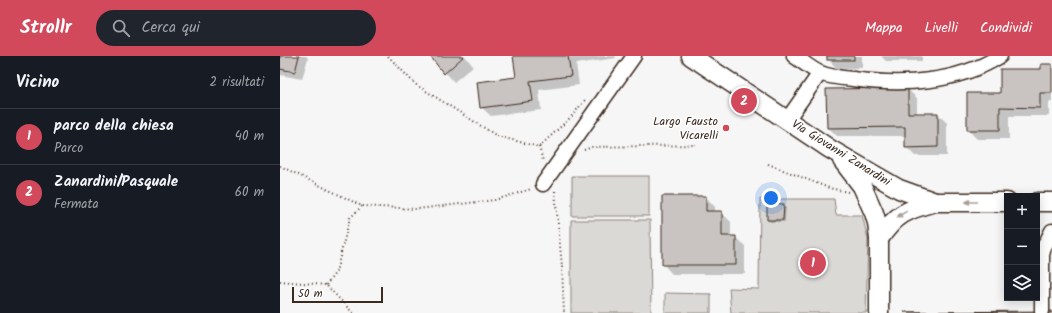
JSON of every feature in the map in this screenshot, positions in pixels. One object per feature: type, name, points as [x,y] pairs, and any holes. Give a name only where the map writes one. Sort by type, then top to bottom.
[{"type":"street","points":[[543,184],[634,56]]},
{"type":"street","name":"Via Giovanni Zanardini","points":[[691,56],[830,149],[899,189],[934,202],[1004,202]]},
{"type":"street","points":[[794,56],[820,73],[871,81],[926,81],[941,79],[976,68],[1000,56]]},
{"type":"street","points":[[787,120],[820,73]]},
{"type":"street","points":[[830,149],[848,166],[862,186],[874,212],[879,239],[879,313]]},
{"type":"street","points":[[879,239],[887,227],[899,216],[911,209],[934,202]]},
{"type":"street","points":[[1040,202],[1052,202]]},
{"type":"street","points":[[1042,311],[1042,255],[1044,247],[1052,231]]},
{"type":"path","points":[[388,56],[415,84],[490,132],[497,136],[539,147],[588,98],[599,105]]},
{"type":"path","points":[[562,158],[592,147],[696,145]]},
{"type":"path","points":[[768,164],[829,188],[849,192]]},
{"type":"path","points":[[280,166],[362,206],[417,209],[495,200],[543,184],[554,190],[562,267],[564,313]]},
{"type":"path","points":[[326,285],[336,272],[350,218],[362,206]]},
{"type":"path","points":[[280,281],[326,285],[353,313]]},
{"type":"shaded area","points":[[572,176],[649,176],[649,216],[572,216]]},
{"type":"shaded area","points":[[760,199],[834,199],[836,215],[862,215],[868,239],[866,313],[731,313],[729,288],[759,289]]},
{"type":"shaded area","points":[[571,220],[650,220],[651,313],[571,313]]},
{"type":"shaded area","points":[[665,293],[711,294],[711,313],[665,313]]},
{"type":"building","points":[[280,56],[299,56],[295,72],[280,69]]},
{"type":"building","points":[[430,56],[464,56],[444,74]]},
{"type":"building","points":[[513,56],[568,56],[571,76],[530,81],[533,101],[480,108],[477,82],[516,77]]},
{"type":"building","points":[[827,56],[854,56],[854,60],[827,60]]},
{"type":"building","points":[[1041,64],[1052,64],[1052,93],[1040,93],[1040,108],[1000,107],[1000,130],[967,130],[967,93],[1000,93],[1000,69],[1041,69]]},
{"type":"building","points":[[908,88],[908,113],[938,113],[938,147],[905,148],[905,127],[827,128],[826,89]]},
{"type":"building","points":[[662,196],[706,196],[706,211],[722,211],[722,236],[736,236],[736,265],[662,265]]},
{"type":"building","points":[[767,203],[784,204],[783,220],[767,220]]},
{"type":"building","points":[[1052,311],[1052,313],[904,312]]},
{"type":"place","name":"Zanardini/Pasquale","points":[[744,101]]},
{"type":"place","name":"Largo Fausto Vicarelli","points":[[726,128]]},
{"type":"place","name":"parco della chiesa","points":[[813,263]]}]
